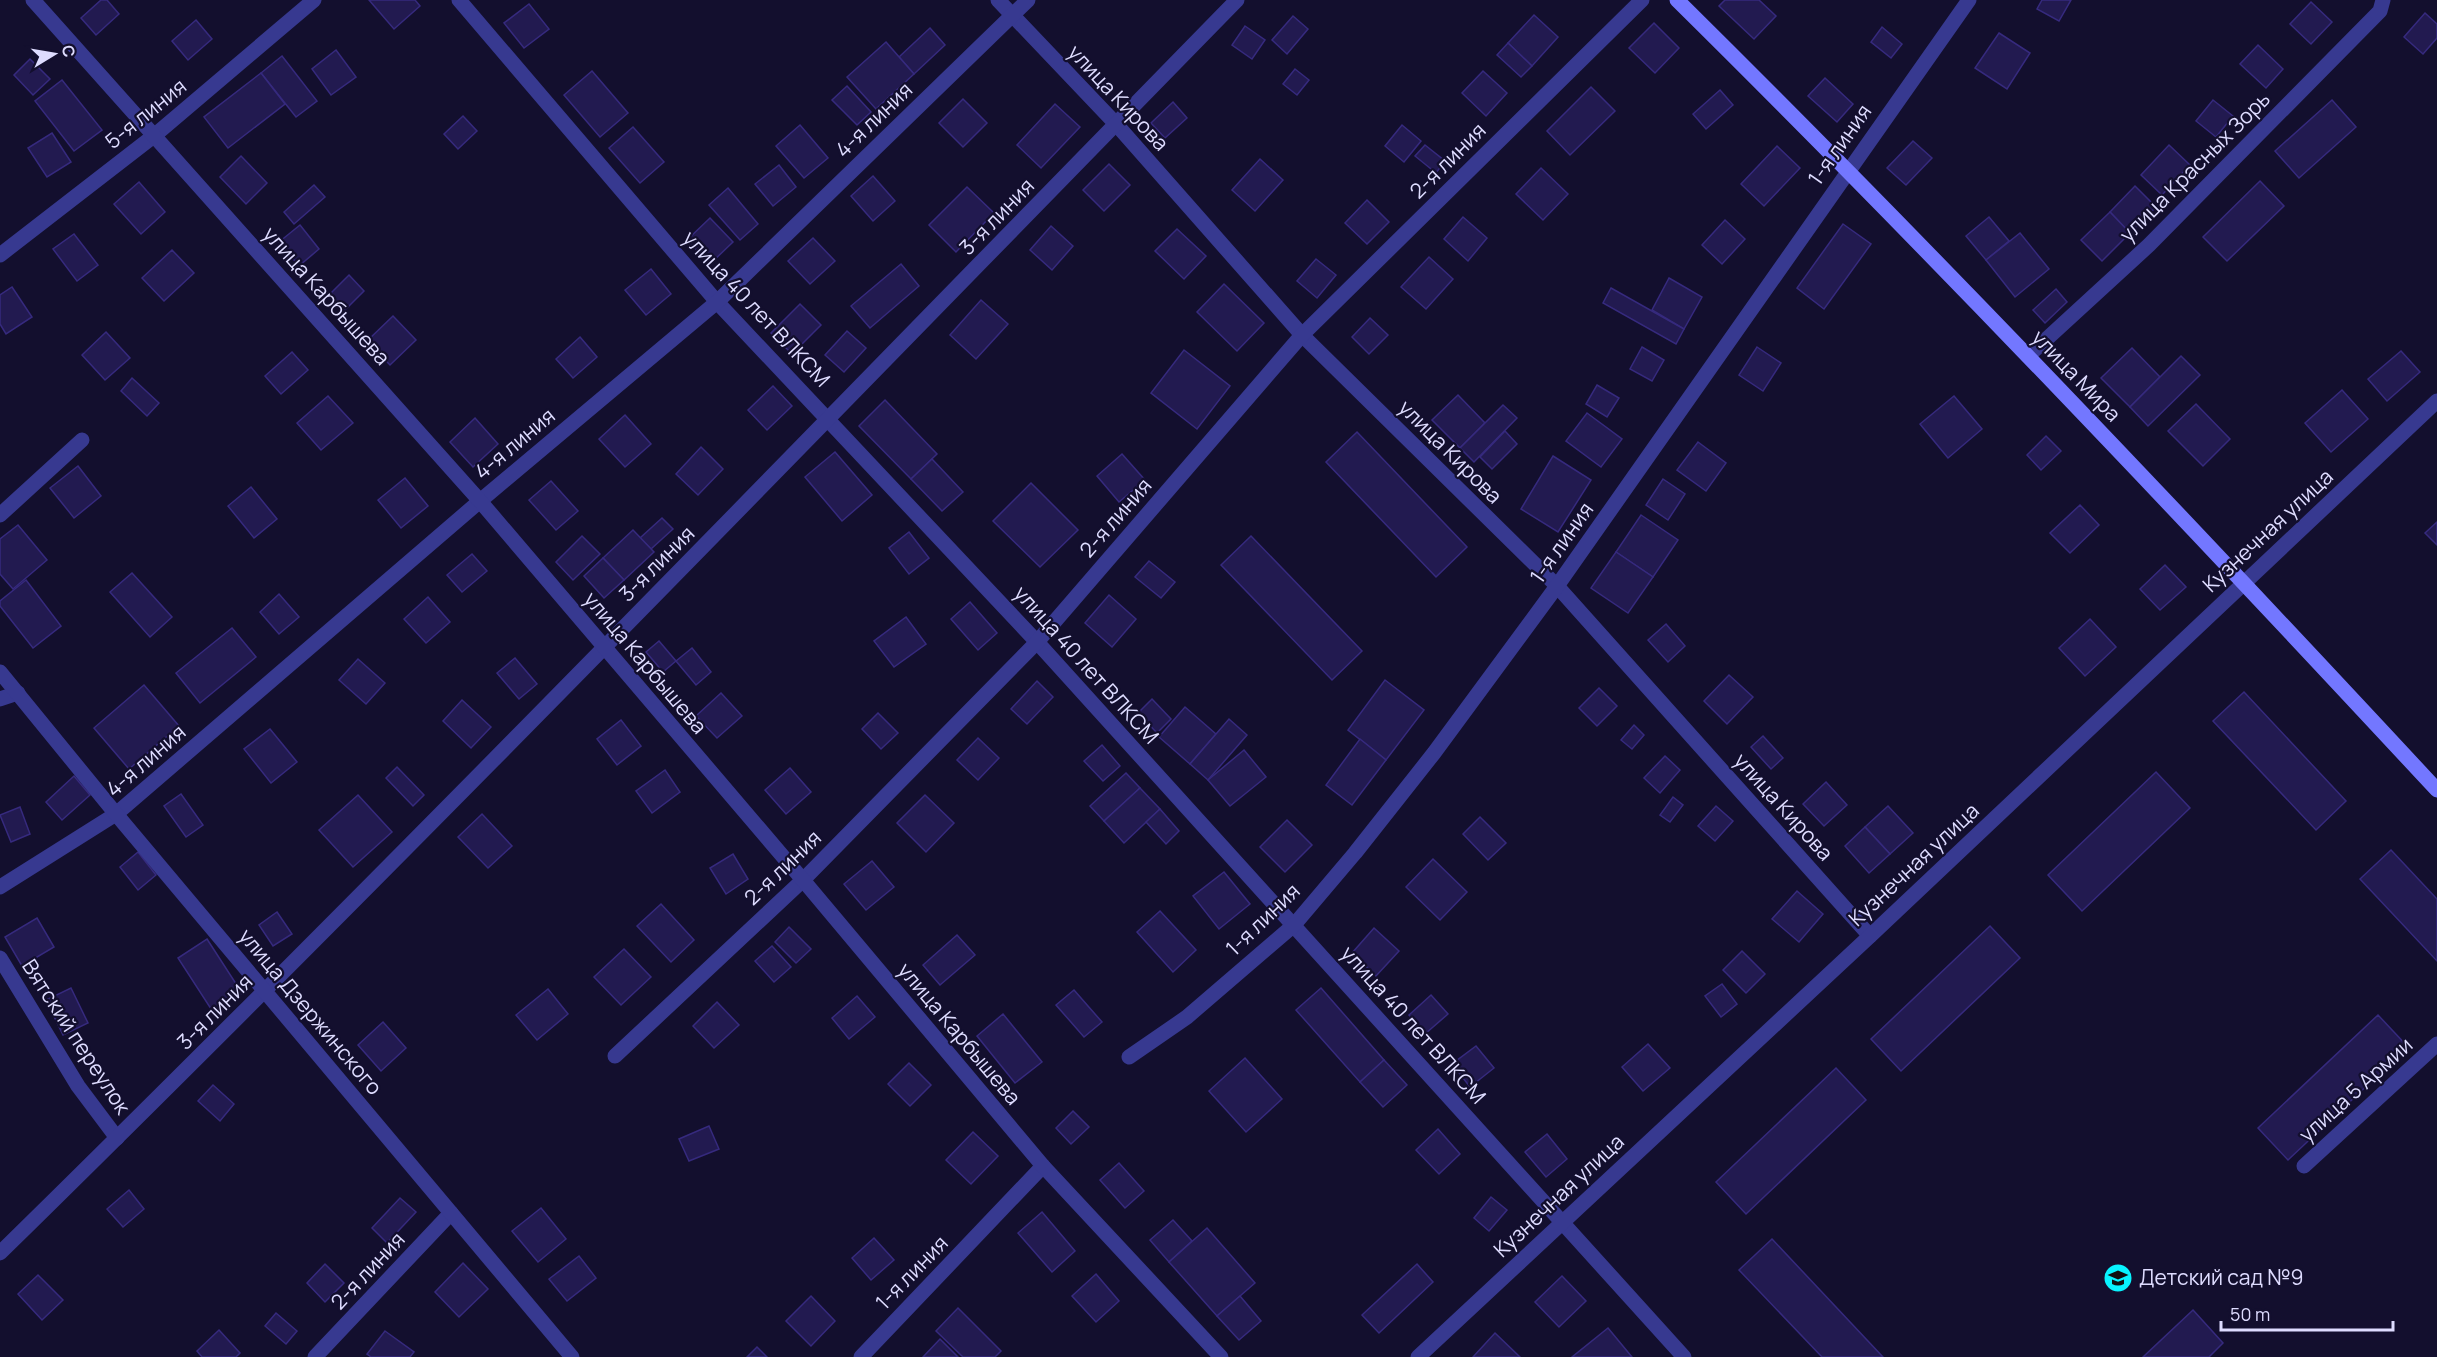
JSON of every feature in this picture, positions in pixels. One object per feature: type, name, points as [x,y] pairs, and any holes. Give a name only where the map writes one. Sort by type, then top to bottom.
[{"type":"main road","name":"улица Мира","points":[[1677,0],[1849,170],[2028,356],[2244,582],[2437,790]]},
{"type":"street","name":"улица Карбышева","points":[[33,0],[480,501],[803,880],[1042,1166],[1221,1357]]},
{"type":"street","name":"5-я линия","points":[[0,255],[155,135],[314,0]]},
{"type":"street","name":"улица 40 лет ВЛКСМ","points":[[459,0],[717,302],[830,419],[1037,642],[1684,1357]]},
{"type":"street","name":"улица Кирова","points":[[998,0],[1116,124],[1302,335],[1557,586],[1870,936]]},
{"type":"street","name":"4-я линия","points":[[0,886],[116,814],[480,501],[717,302],[1028,0]]},
{"type":"street","name":"3-я линия","points":[[0,1253],[266,992],[830,419],[1237,0]]},
{"type":"street","name":"2-я линия","points":[[615,1056],[803,880],[1037,642],[1302,335],[1642,0]]},
{"type":"street","name":"1-я линия","points":[[1129,1057],[1187,1017],[1294,926],[1434,753],[1557,586],[1969,0]]},
{"type":"street","name":"улица Красных Зорь","points":[[2028,356],[2150,245],[2380,11],[2383,0]]},
{"type":"street","name":"Кузнечная улица","points":[[1418,1357],[1870,936],[2437,401]]},
{"type":"street","points":[[0,515],[82,440]]},
{"type":"street","name":"улица Дзержинского","points":[[0,672],[116,814],[572,1357]]},
{"type":"street","points":[[0,699],[18,693]]},
{"type":"street","name":"Вятский переулок","points":[[0,958],[78,1086],[117,1138]]},
{"type":"street","name":"улица 5 Армии","points":[[2304,1166],[2437,1044]]},
{"type":"street","name":"1-я линия","points":[[861,1357],[1042,1166]]},
{"type":"street","name":"2-я линия","points":[[315,1357],[451,1213]]},
{"type":"building","points":[[101,0],[107,0],[119,14],[96,35],[81,18]]},
{"type":"building","points":[[369,0],[415,0],[420,6],[394,29]]},
{"type":"building","points":[[1725,0],[1759,0],[1776,16],[1754,39],[1719,6]]},
{"type":"building","points":[[2042,0],[2071,0],[2059,21],[2037,9]]},
{"type":"building","points":[[2311,2],[2332,22],[2311,44],[2290,24]]},
{"type":"building","points":[[529,4],[549,29],[524,48],[504,23]]},
{"type":"building","points":[[2425,13],[2437,24],[2437,38],[2423,54],[2404,37]]},
{"type":"building","points":[[1534,15],[1558,37],[1532,66],[1508,43]]},
{"type":"building","points":[[1293,16],[1308,29],[1287,54],[1272,40]]},
{"type":"building","points":[[196,20],[212,39],[188,60],[172,41]]},
{"type":"building","points":[[1654,23],[1679,48],[1655,73],[1629,48]]},
{"type":"building","points":[[1245,26],[1265,40],[1252,59],[1232,45]]},
{"type":"building","points":[[1882,27],[1902,44],[1891,58],[1871,42]]},
{"type":"building","points":[[930,28],[945,45],[914,74],[899,57]]},
{"type":"building","points":[[1999,33],[2030,53],[2007,89],[1975,68]]},
{"type":"building","points":[[886,42],[914,74],[876,109],[847,77]]},
{"type":"building","points":[[1508,43],[1532,66],[1521,77],[1497,55]]},
{"type":"building","points":[[2258,45],[2283,69],[2266,88],[2240,64]]},
{"type":"building","points":[[336,50],[356,77],[331,95],[312,69]]},
{"type":"building","points":[[282,56],[317,101],[296,117],[261,73]]},
{"type":"building","points":[[30,59],[50,79],[33,95],[14,75]]},
{"type":"building","points":[[1295,69],[1309,80],[1297,95],[1283,84]]},
{"type":"building","points":[[592,71],[628,113],[600,137],[564,95]]},
{"type":"building","points":[[1483,71],[1507,93],[1486,116],[1462,93]]},
{"type":"building","points":[[261,73],[285,104],[228,148],[204,117]]},
{"type":"building","points":[[1825,78],[1853,104],[1837,122],[1808,96]]},
{"type":"building","points":[[62,80],[102,130],[74,151],[35,101]]},
{"type":"building","points":[[847,86],[871,112],[857,125],[832,100]]},
{"type":"building","points":[[1591,87],[1615,111],[1570,155],[1547,131]]},
{"type":"building","points":[[1720,90],[1733,105],[1706,129],[1693,114]]},
{"type":"building","points":[[963,99],[987,123],[963,147],[939,123]]},
{"type":"building","points":[[2213,100],[2233,116],[2216,137],[2196,121]]},
{"type":"building","points":[[2332,100],[2356,127],[2299,178],[2275,151]]},
{"type":"building","points":[[1173,102],[1187,118],[1165,138],[1151,123]]},
{"type":"building","points":[[1055,104],[1080,127],[1041,168],[1017,145]]},
{"type":"building","points":[[463,116],[477,131],[458,149],[444,134]]},
{"type":"building","points":[[800,125],[828,158],[804,178],[776,146]]},
{"type":"building","points":[[1402,125],[1421,141],[1404,162],[1385,146]]},
{"type":"building","points":[[633,127],[664,162],[640,183],[609,148]]},
{"type":"building","points":[[52,133],[71,162],[47,177],[28,148]]},
{"type":"building","points":[[1913,141],[1932,158],[1906,185],[1887,168]]},
{"type":"building","points":[[1425,145],[1445,161],[1436,173],[1415,156]]},
{"type":"building","points":[[2169,145],[2190,165],[2162,195],[2141,175]]},
{"type":"building","points":[[1777,146],[1800,168],[1764,206],[1741,184]]},
{"type":"building","points":[[241,156],[267,183],[246,204],[220,177]]},
{"type":"building","points":[[1260,159],[1283,180],[1255,211],[1232,190]]},
{"type":"building","points":[[1109,164],[1130,185],[1104,211],[1083,190]]},
{"type":"building","points":[[779,165],[796,187],[773,206],[755,184]]},
{"type":"building","points":[[1541,168],[1568,194],[1543,220],[1516,194]]},
{"type":"building","points":[[873,176],[895,201],[873,221],[851,196]]},
{"type":"building","points":[[2260,181],[2284,206],[2227,261],[2203,237]]},
{"type":"building","points":[[139,182],[165,212],[141,234],[114,204]]},
{"type":"building","points":[[314,185],[325,197],[294,224],[284,212]]},
{"type":"building","points":[[2135,186],[2156,207],[2130,233],[2110,212]]},
{"type":"building","points":[[967,187],[994,213],[956,252],[929,225]]},
{"type":"building","points":[[728,188],[758,224],[740,240],[709,205]]},
{"type":"building","points":[[1367,200],[1389,222],[1367,244],[1345,223]]},
{"type":"building","points":[[2110,212],[2130,233],[2102,261],[2081,240]]},
{"type":"building","points":[[1463,217],[1487,238],[1468,261],[1444,239]]},
{"type":"building","points":[[1989,217],[2009,241],[1986,260],[1966,236]]},
{"type":"building","points":[[710,218],[733,242],[710,264],[687,240]]},
{"type":"building","points":[[1725,220],[1745,239],[1722,264],[1702,245]]},
{"type":"building","points":[[1843,224],[1871,244],[1824,309],[1797,288]]},
{"type":"building","points":[[300,225],[319,249],[299,266],[279,242]]},
{"type":"building","points":[[1051,226],[1073,246],[1052,270],[1030,250]]},
{"type":"building","points":[[1177,229],[1206,256],[1184,279],[1155,251]]},
{"type":"building","points":[[2020,233],[2049,269],[2015,297],[1986,260]]},
{"type":"building","points":[[74,234],[98,265],[77,281],[53,249]]},
{"type":"building","points":[[813,238],[835,261],[810,284],[788,261]]},
{"type":"building","points":[[172,250],[194,273],[164,301],[142,278]]},
{"type":"building","points":[[1429,257],[1453,279],[1426,309],[1401,287]]},
{"type":"building","points":[[1316,259],[1336,275],[1317,298],[1297,281]]},
{"type":"building","points":[[901,264],[919,286],[870,328],[851,306]]},
{"type":"building","points":[[651,269],[671,294],[646,315],[625,290]]},
{"type":"building","points":[[349,275],[364,291],[344,311],[328,296]]},
{"type":"building","points":[[1669,278],[1702,297],[1684,329],[1652,310]]},
{"type":"building","points":[[1224,284],[1264,323],[1237,351],[1197,312]]},
{"type":"building","points":[[12,287],[32,317],[6,334],[0,324],[0,295]]},
{"type":"building","points":[[1611,288],[1684,329],[1676,344],[1603,303]]},
{"type":"building","points":[[2056,289],[2067,302],[2045,323],[2033,310]]},
{"type":"building","points":[[981,300],[1008,324],[976,359],[950,335]]},
{"type":"building","points":[[800,304],[821,325],[792,354],[771,333]]},
{"type":"building","points":[[393,316],[416,340],[390,365],[367,341]]},
{"type":"building","points":[[1370,318],[1388,335],[1369,354],[1352,337]]},
{"type":"building","points":[[847,331],[866,348],[844,372],[825,355]]},
{"type":"building","points":[[106,332],[130,358],[105,380],[82,355]]},
{"type":"building","points":[[580,337],[597,357],[573,378],[556,359]]},
{"type":"building","points":[[1642,347],[1664,360],[1652,381],[1630,369]]},
{"type":"building","points":[[1757,347],[1781,363],[1763,391],[1739,375]]},
{"type":"building","points":[[2132,348],[2160,377],[2130,407],[2101,378]]},
{"type":"building","points":[[1184,350],[1230,386],[1197,429],[1151,393]]},
{"type":"building","points":[[2401,351],[2420,372],[2387,401],[2368,379]]},
{"type":"building","points":[[292,352],[308,370],[281,394],[265,376]]},
{"type":"building","points":[[2181,356],[2200,375],[2148,426],[2130,407]]},
{"type":"building","points":[[132,378],[159,403],[147,416],[121,391]]},
{"type":"building","points":[[1597,385],[1619,398],[1607,417],[1586,404]]},
{"type":"building","points":[[773,386],[792,406],[767,430],[748,410]]},
{"type":"building","points":[[2342,390],[2368,419],[2331,452],[2305,423]]},
{"type":"building","points":[[1458,395],[1485,423],[1460,448],[1432,420]]},
{"type":"building","points":[[328,396],[353,423],[321,450],[297,423]]},
{"type":"building","points":[[1954,396],[1982,429],[1948,458],[1920,424]]},
{"type":"building","points":[[885,400],[937,454],[911,479],[859,426]]},
{"type":"building","points":[[2196,404],[2230,439],[2203,466],[2168,431]]},
{"type":"building","points":[[1503,405],[1517,418],[1474,462],[1460,448]]},
{"type":"building","points":[[1587,413],[1622,439],[1601,467],[1566,441]]},
{"type":"building","points":[[625,415],[651,444],[625,467],[599,439]]},
{"type":"building","points":[[475,418],[498,444],[473,467],[450,442]]},
{"type":"building","points":[[1505,431],[1517,444],[1492,469],[1480,457]]},
{"type":"building","points":[[1357,432],[1467,547],[1436,577],[1326,462]]},
{"type":"building","points":[[2046,436],[2061,451],[2041,470],[2027,455]]},
{"type":"building","points":[[1698,442],[1726,463],[1706,491],[1677,470]]},
{"type":"building","points":[[701,447],[723,469],[698,495],[676,474]]},
{"type":"building","points":[[835,452],[872,495],[842,521],[805,477]]},
{"type":"building","points":[[1122,454],[1145,480],[1119,502],[1097,476]]},
{"type":"building","points":[[1553,456],[1591,480],[1558,532],[1521,509]]},
{"type":"building","points":[[932,459],[963,492],[942,511],[911,479]]},
{"type":"building","points":[[78,466],[101,496],[74,518],[50,488]]},
{"type":"building","points":[[405,478],[428,506],[401,528],[378,500]]},
{"type":"building","points":[[1663,479],[1685,494],[1668,520],[1646,505]]},
{"type":"building","points":[[551,481],[578,511],[556,530],[529,500]]},
{"type":"building","points":[[1031,483],[1078,530],[1040,567],[993,521]]},
{"type":"building","points":[[251,487],[277,519],[254,538],[228,506]]},
{"type":"building","points":[[2080,505],[2099,525],[2070,553],[2050,533]]},
{"type":"building","points":[[1641,515],[1678,540],[1653,577],[1616,552]]},
{"type":"building","points":[[662,518],[673,529],[651,549],[640,538]]},
{"type":"building","points":[[2437,522],[2437,545],[2425,533]]},
{"type":"building","points":[[18,525],[47,560],[13,589],[0,574],[0,539]]},
{"type":"building","points":[[633,530],[654,552],[624,580],[603,558]]},
{"type":"building","points":[[909,532],[929,558],[909,574],[889,548]]},
{"type":"building","points":[[582,536],[600,554],[573,580],[556,562]]},
{"type":"building","points":[[1251,536],[1362,651],[1332,680],[1221,565]]},
{"type":"building","points":[[1616,552],[1653,577],[1628,613],[1591,588]]},
{"type":"building","points":[[472,554],[487,571],[462,592],[447,575]]},
{"type":"building","points":[[603,558],[624,580],[604,598],[584,576]]},
{"type":"building","points":[[1149,561],[1175,582],[1161,598],[1135,577]]},
{"type":"building","points":[[2165,565],[2186,587],[2160,610],[2140,589]]},
{"type":"building","points":[[132,573],[172,617],[150,637],[110,592]]},
{"type":"building","points":[[26,580],[61,626],[33,648],[0,606],[0,601]]},
{"type":"building","points":[[279,594],[299,617],[279,634],[260,612]]},
{"type":"building","points":[[1109,595],[1136,619],[1112,647],[1085,623]]},
{"type":"building","points":[[428,597],[450,622],[426,643],[404,619]]},
{"type":"building","points":[[970,602],[997,633],[978,650],[951,619]]},
{"type":"building","points":[[906,617],[926,644],[894,667],[874,641]]},
{"type":"building","points":[[2090,619],[2116,647],[2085,676],[2059,648]]},
{"type":"building","points":[[1666,624],[1685,646],[1668,662],[1648,640]]},
{"type":"building","points":[[232,628],[256,657],[200,703],[176,673]]},
{"type":"building","points":[[659,641],[676,661],[663,672],[646,652]]},
{"type":"building","points":[[692,648],[711,672],[696,685],[676,661]]},
{"type":"building","points":[[515,658],[537,684],[519,699],[497,673]]},
{"type":"building","points":[[358,659],[385,683],[366,704],[339,680]]},
{"type":"building","points":[[1729,675],[1753,697],[1727,724],[1704,701]]},
{"type":"building","points":[[1385,680],[1424,710],[1386,760],[1348,730]]},
{"type":"building","points":[[1037,681],[1053,697],[1027,724],[1011,709]]},
{"type":"building","points":[[144,685],[179,726],[129,769],[94,728]]},
{"type":"building","points":[[1599,688],[1617,706],[1597,726],[1579,708]]},
{"type":"building","points":[[2244,692],[2346,801],[2316,830],[2213,721]]},
{"type":"building","points":[[721,693],[742,716],[717,738],[696,716]]},
{"type":"building","points":[[1152,699],[1171,719],[1157,733],[1138,713]]},
{"type":"building","points":[[462,700],[491,727],[471,748],[443,721]]},
{"type":"building","points":[[1185,707],[1216,734],[1190,764],[1159,737]]},
{"type":"building","points":[[878,713],[898,733],[881,749],[862,729]]},
{"type":"building","points":[[1229,719],[1247,735],[1208,780],[1190,764]]},
{"type":"building","points":[[621,720],[641,746],[617,765],[597,739]]},
{"type":"building","points":[[1634,725],[1644,735],[1632,749],[1621,740]]},
{"type":"building","points":[[270,729],[297,762],[271,783],[244,749]]},
{"type":"building","points":[[1763,736],[1783,758],[1771,769],[1751,747]]},
{"type":"building","points":[[978,738],[999,758],[978,780],[957,760]]},
{"type":"building","points":[[1360,739],[1386,760],[1352,805],[1326,785]]},
{"type":"building","points":[[1102,745],[1120,766],[1103,781],[1084,761]]},
{"type":"building","points":[[1244,750],[1266,777],[1230,806],[1208,780]]},
{"type":"building","points":[[1665,756],[1680,770],[1660,793],[1644,778]]},
{"type":"building","points":[[397,767],[424,795],[413,806],[386,778]]},
{"type":"building","points":[[790,768],[811,792],[786,814],[765,790]]},
{"type":"building","points":[[665,770],[680,792],[652,813],[636,791]]},
{"type":"building","points":[[2156,772],[2190,808],[2082,911],[2048,875]]},
{"type":"building","points":[[1126,773],[1140,788],[1104,821],[1090,806]]},
{"type":"building","points":[[74,776],[90,795],[62,820],[46,802]]},
{"type":"building","points":[[1826,782],[1847,805],[1824,826],[1803,804]]},
{"type":"building","points":[[1140,788],[1160,809],[1124,843],[1104,821]]},
{"type":"building","points":[[181,794],[203,825],[186,837],[164,806]]},
{"type":"building","points":[[358,795],[392,832],[353,867],[319,830]]},
{"type":"building","points":[[925,795],[954,823],[926,852],[897,823]]},
{"type":"building","points":[[1673,797],[1683,805],[1670,822],[1660,815]]},
{"type":"building","points":[[1716,806],[1733,821],[1715,841],[1698,826]]},
{"type":"building","points":[[1888,806],[1913,833],[1890,854],[1865,827]]},
{"type":"building","points":[[20,807],[30,834],[11,842],[0,815]]},
{"type":"building","points":[[1160,809],[1179,831],[1166,844],[1146,822]]},
{"type":"building","points":[[482,814],[512,846],[488,868],[458,837]]},
{"type":"building","points":[[1480,817],[1506,843],[1488,860],[1463,834]]},
{"type":"building","points":[[1287,820],[1312,845],[1285,872],[1260,847]]},
{"type":"building","points":[[1865,827],[1890,854],[1869,873],[1845,846]]},
{"type":"building","points":[[2391,850],[2437,899],[2437,961],[2360,879]]},
{"type":"building","points":[[138,852],[156,875],[138,890],[120,867]]},
{"type":"building","points":[[733,854],[748,879],[726,894],[710,868]]},
{"type":"building","points":[[1433,859],[1467,892],[1440,920],[1406,887]]},
{"type":"building","points":[[872,861],[894,887],[866,910],[844,884]]},
{"type":"building","points":[[1224,872],[1250,904],[1219,929],[1193,896]]},
{"type":"building","points":[[1797,891],[1823,914],[1799,942],[1772,919]]},
{"type":"building","points":[[661,904],[694,940],[671,962],[637,926]]},
{"type":"building","points":[[1160,911],[1196,950],[1173,972],[1137,932]]},
{"type":"building","points":[[277,912],[292,934],[273,946],[259,925]]},
{"type":"building","points":[[37,918],[54,947],[22,966],[5,937]]},
{"type":"building","points":[[1990,926],[2020,958],[1901,1071],[1871,1039]]},
{"type":"building","points":[[789,927],[811,949],[796,963],[775,942]]},
{"type":"building","points":[[1374,928],[1399,951],[1376,976],[1352,953]]},
{"type":"building","points":[[957,935],[975,955],[940,985],[923,965]]},
{"type":"building","points":[[207,939],[242,993],[213,1012],[178,958]]},
{"type":"building","points":[[772,946],[791,967],[774,982],[755,961]]},
{"type":"building","points":[[624,949],[651,977],[621,1005],[594,977]]},
{"type":"building","points":[[1742,951],[1765,974],[1746,993],[1723,970]]},
{"type":"building","points":[[1722,984],[1737,1004],[1721,1017],[1705,996]]},
{"type":"building","points":[[71,988],[88,1023],[63,1035],[46,1000]]},
{"type":"building","points":[[1321,988],[1384,1060],[1360,1082],[1296,1010]]},
{"type":"building","points":[[548,989],[568,1014],[537,1040],[516,1015]]},
{"type":"building","points":[[1074,990],[1102,1022],[1084,1037],[1056,1005]]},
{"type":"building","points":[[1431,995],[1448,1014],[1425,1034],[1409,1015]]},
{"type":"building","points":[[857,996],[875,1017],[849,1039],[832,1018]]},
{"type":"building","points":[[717,1002],[739,1025],[714,1048],[693,1026]]},
{"type":"building","points":[[1003,1014],[1042,1062],[1015,1083],[977,1036]]},
{"type":"building","points":[[2378,1015],[2408,1047],[2288,1160],[2258,1128]]},
{"type":"building","points":[[383,1022],[406,1048],[381,1071],[358,1045]]},
{"type":"building","points":[[1648,1044],[1670,1068],[1643,1091],[1622,1067]]},
{"type":"building","points":[[1476,1046],[1494,1068],[1470,1087],[1452,1064]]},
{"type":"building","points":[[1245,1058],[1282,1099],[1246,1132],[1209,1091]]},
{"type":"building","points":[[1384,1060],[1407,1085],[1383,1107],[1360,1082]]},
{"type":"building","points":[[909,1063],[931,1085],[910,1106],[888,1084]]},
{"type":"building","points":[[1836,1068],[1866,1100],[1746,1214],[1716,1182]]},
{"type":"building","points":[[213,1085],[234,1104],[220,1121],[198,1101]]},
{"type":"building","points":[[1073,1111],[1089,1127],[1071,1144],[1056,1128]]},
{"type":"building","points":[[709,1126],[719,1149],[689,1161],[679,1139]]},
{"type":"building","points":[[1438,1129],[1460,1154],[1439,1174],[1416,1150]]},
{"type":"building","points":[[973,1132],[998,1156],[971,1184],[946,1160]]},
{"type":"building","points":[[1547,1134],[1567,1159],[1546,1177],[1525,1152]]},
{"type":"building","points":[[1119,1163],[1144,1191],[1125,1208],[1100,1180]]},
{"type":"building","points":[[129,1190],[144,1209],[123,1227],[107,1209]]},
{"type":"building","points":[[1491,1197],[1507,1210],[1489,1231],[1474,1218]]},
{"type":"building","points":[[400,1198],[416,1212],[387,1243],[372,1228]]},
{"type":"building","points":[[541,1208],[566,1239],[538,1262],[512,1231]]},
{"type":"building","points":[[1042,1212],[1075,1251],[1052,1272],[1018,1233]]},
{"type":"building","points":[[1173,1220],[1192,1241],[1169,1262],[1150,1240]]},
{"type":"building","points":[[1207,1228],[1255,1283],[1217,1316],[1169,1262]]},
{"type":"building","points":[[874,1238],[894,1260],[871,1280],[852,1258]]},
{"type":"building","points":[[1772,1239],[1883,1357],[1822,1357],[1739,1270]]},
{"type":"building","points":[[579,1256],[596,1278],[567,1301],[549,1279]]},
{"type":"building","points":[[463,1263],[488,1289],[459,1317],[435,1292]]},
{"type":"building","points":[[325,1264],[344,1283],[325,1302],[307,1283]]},
{"type":"building","points":[[1417,1264],[1433,1282],[1379,1333],[1362,1315]]},
{"type":"building","points":[[1096,1274],[1119,1301],[1096,1322],[1072,1296]]},
{"type":"building","points":[[38,1275],[63,1300],[42,1320],[18,1294]]},
{"type":"building","points":[[1562,1276],[1586,1301],[1559,1327],[1535,1302]]},
{"type":"building","points":[[811,1296],[835,1321],[811,1346],[786,1321]]},
{"type":"building","points":[[1240,1296],[1261,1321],[1239,1340],[1217,1316]]},
{"type":"building","points":[[958,1308],[1001,1351],[995,1357],[963,1357],[936,1331]]},
{"type":"building","points":[[2193,1310],[2223,1343],[2209,1357],[2143,1357]]},
{"type":"building","points":[[276,1313],[297,1331],[286,1344],[265,1326]]},
{"type":"building","points":[[1608,1328],[1632,1357],[1572,1357]]},
{"type":"building","points":[[219,1330],[240,1353],[236,1357],[202,1357],[197,1351]]},
{"type":"building","points":[[385,1331],[414,1352],[410,1357],[371,1357],[367,1354]]},
{"type":"building","points":[[1495,1333],[1520,1357],[1473,1357]]},
{"type":"building","points":[[940,1339],[958,1357],[923,1357]]},
{"type":"building","points":[[757,1347],[767,1357],[747,1357]]},
{"type":"place","name":"Детский сад №9","points":[[2118,1278]]}]
